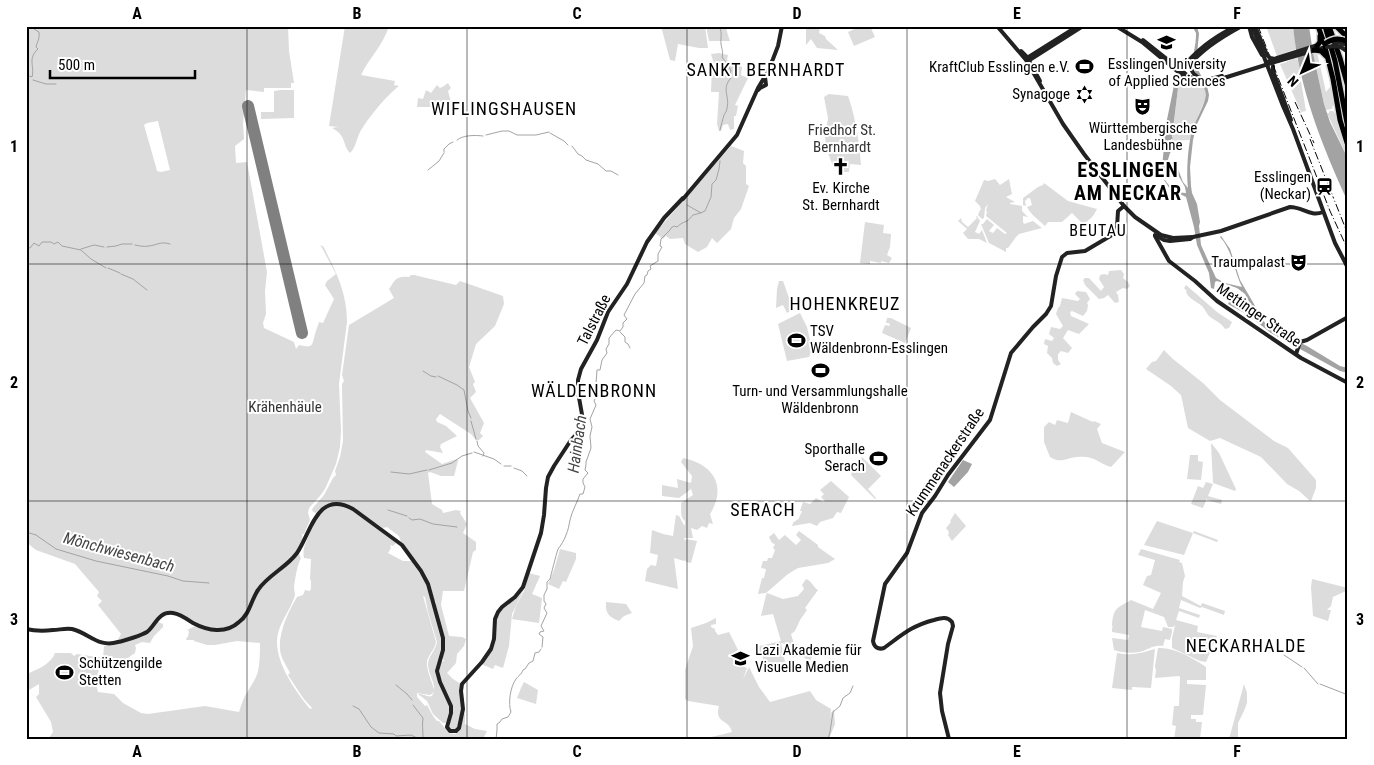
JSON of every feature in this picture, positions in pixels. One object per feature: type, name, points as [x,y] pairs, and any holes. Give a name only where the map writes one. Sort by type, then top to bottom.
[{"type":"highway","points":[[1318,26],[1321,46],[1327,58],[1333,79],[1340,120],[1348,146]]},
{"type":"highway","points":[[1325,26],[1335,61],[1348,128]]},
{"type":"highway","points":[[1333,26],[1344,34]]},
{"type":"highway","points":[[1333,26],[1348,73]]},
{"type":"highway","points":[[1333,26],[1348,87]]},
{"type":"highway","points":[[1321,46],[1337,39],[1347,47]]},
{"type":"main road","name":"Talstraße","points":[[26,629],[44,631],[70,629],[97,641],[111,644],[141,635],[151,628],[162,615],[171,612],[204,628],[226,629],[242,621],[259,588],[289,562],[302,545],[315,518],[324,508],[334,505],[345,505],[352,508],[403,546],[426,580],[442,633],[443,646],[438,674],[441,686],[450,703],[451,713],[447,726],[448,730],[457,731],[463,712],[464,703],[461,689],[463,682],[480,665],[492,647],[495,619],[498,612],[523,587],[541,534],[548,477],[571,440],[583,426],[578,392],[580,372],[610,310],[625,288],[654,231],[738,132],[776,52],[782,26]]},
{"type":"main road","points":[[997,26],[1028,59],[1058,116]]},
{"type":"main road","points":[[1033,56],[1078,26]]},
{"type":"main road","points":[[1028,59],[1083,26]]},
{"type":"main road","points":[[1116,26],[1146,42],[1180,70]]},
{"type":"main road","points":[[1226,32],[1236,26]]},
{"type":"main road","points":[[1180,70],[1215,37],[1242,26]]},
{"type":"main road","points":[[1251,26],[1250,32],[1266,62]]},
{"type":"main road","points":[[1251,26],[1267,55],[1278,60]]},
{"type":"main road","points":[[1251,26],[1293,130],[1335,243],[1348,268]]},
{"type":"main road","points":[[1122,28],[1180,70],[1202,81],[1227,76],[1336,42],[1347,47]]},
{"type":"main road","points":[[1180,70],[1194,56]]},
{"type":"main road","points":[[1194,56],[1191,64],[1192,72],[1202,81]]},
{"type":"main road","points":[[1028,59],[1058,116],[1105,185],[1124,208],[1152,232],[1170,241],[1194,237]]},
{"type":"main road","points":[[1278,60],[1272,70],[1291,119],[1293,130]]},
{"type":"main road","points":[[1124,208],[1163,238],[1201,236],[1222,231],[1290,208],[1314,214],[1323,212]]},
{"type":"main road","name":"Krummenackerstraße","points":[[949,739],[942,713],[940,692],[953,624],[950,619],[945,618],[921,624],[910,629],[884,648],[877,648],[873,641],[886,584],[905,556],[922,513],[990,420],[1012,351],[1051,306],[1061,259],[1065,254],[1085,251],[1112,235],[1117,227],[1118,214],[1124,208]]},
{"type":"main road","name":"Mettinger Straße","points":[[1152,232],[1171,263],[1217,301],[1301,358],[1348,383]]},
{"type":"main road","points":[[1162,247],[1163,238]]},
{"type":"main road","points":[[1162,247],[1170,241]]},
{"type":"main road","points":[[1296,354],[1302,343],[1348,317]]},
{"type":"main road","points":[[1290,350],[1298,349]]},
{"type":"green space","name":"Krähenhäule","points":[[26,26],[288,26],[289,51],[294,83],[291,83],[291,88],[264,88],[264,92],[246,90],[243,123],[244,139],[235,146],[236,163],[247,162],[267,272],[264,328],[294,342],[296,349],[299,345],[311,346],[319,322],[323,323],[334,299],[325,285],[336,274],[319,245],[323,246],[340,282],[347,311],[339,384],[340,447],[336,464],[325,489],[309,508],[310,520],[304,534],[302,534],[300,547],[290,559],[267,578],[250,608],[232,625],[217,629],[210,628],[195,624],[168,612],[146,631],[117,641],[121,634],[98,605],[102,601],[97,596],[99,592],[75,564],[36,550],[26,542]],"holes":[[[158,121],[170,170],[157,171],[144,125],[147,123]]]},
{"type":"green space","points":[[345,26],[389,26],[384,39],[361,75],[395,81],[394,85],[399,86],[383,101],[368,120],[350,153],[340,134],[332,128],[338,127],[329,126]]},
{"type":"green space","points":[[661,26],[705,26],[708,48],[678,44],[675,61],[670,60]]},
{"type":"green space","points":[[706,26],[726,26],[730,41],[709,41]]},
{"type":"green space","points":[[806,26],[820,27],[819,33],[825,36],[838,50],[817,48],[811,39],[806,45]]},
{"type":"green space","points":[[861,26],[870,26],[875,37],[854,46],[848,32]]},
{"type":"green space","points":[[1266,26],[1293,26],[1296,49],[1277,56]]},
{"type":"green space","points":[[1317,52],[1326,92],[1332,86],[1335,107],[1333,105],[1332,109],[1326,110],[1324,104],[1313,53]]},
{"type":"green space","points":[[711,54],[728,55],[727,60],[742,67],[741,75],[748,78],[735,105],[738,106],[736,116],[734,116],[734,129],[730,130],[728,124],[723,125],[721,131],[719,131],[717,124],[719,92],[711,92],[712,67],[716,64],[714,64]]},
{"type":"green space","points":[[1294,54],[1301,72],[1306,111],[1301,112],[1280,64],[1293,59],[1290,59],[1289,56]]},
{"type":"green space","points":[[1179,80],[1204,87],[1206,97],[1190,140],[1171,141],[1173,138]]},
{"type":"green space","points":[[448,83],[451,88],[448,91],[452,106],[440,109],[436,102],[431,104],[431,107],[417,107],[418,98],[423,99],[426,90],[431,93],[437,85],[440,88]]},
{"type":"green space","points":[[294,90],[294,118],[261,119],[261,112],[274,112],[274,91]]},
{"type":"green space","name":"Friedhof St. Bernhardt","points":[[829,94],[848,96],[853,113],[861,165],[850,164],[849,172],[843,172],[843,163],[833,166],[826,148],[825,137],[828,118],[824,97]]},
{"type":"green space","points":[[1333,111],[1335,114],[1336,111],[1348,148],[1348,159],[1327,113]]},
{"type":"green space","points":[[731,146],[744,151],[743,163],[746,166],[746,184],[749,186],[741,209],[734,218],[731,229],[717,243],[712,238],[707,247],[698,252],[685,244],[683,238],[670,239],[666,236],[663,239],[655,233]]},
{"type":"green space","points":[[995,179],[1000,185],[1009,179],[1012,194],[1006,197],[1015,202],[1010,204],[1022,206],[1022,211],[1028,217],[1023,216],[1024,224],[1033,221],[1042,228],[1019,234],[1006,248],[1006,252],[989,243],[981,224],[987,219],[994,225],[989,231],[993,233],[997,228],[1005,234],[1007,233],[986,216],[988,204],[985,208],[984,218],[982,219],[978,215],[981,210],[975,201],[984,180]]},
{"type":"green space","points":[[1044,183],[1068,201],[1097,209],[1091,218],[1083,224],[1072,213],[1062,222],[1048,222],[1045,226],[1027,207],[1032,205],[1030,198],[1025,201],[1026,206],[1023,205],[1023,198]]},
{"type":"green space","points":[[976,216],[980,221],[975,232],[979,234],[982,230],[987,243],[979,239],[968,239],[963,233],[967,229],[958,221],[961,218],[962,222],[968,227],[977,218]]},
{"type":"green space","points":[[865,222],[884,225],[883,233],[891,234],[887,255],[892,258],[889,263],[870,261],[870,264],[860,263]]},
{"type":"green space","points":[[1121,270],[1124,274],[1123,278],[1130,286],[1127,289],[1123,288],[1116,292],[1119,302],[1115,303],[1108,295],[1099,299],[1085,285],[1083,280],[1089,278],[1101,291],[1104,287],[1099,279],[1100,275],[1108,275],[1109,271]]},
{"type":"green space","points":[[411,275],[456,285],[460,281],[503,296],[504,304],[495,326],[476,344],[469,367],[475,382],[473,384],[476,392],[470,398],[484,423],[480,433],[483,436],[476,440],[471,434],[440,414],[436,419],[437,422],[446,426],[457,436],[441,444],[440,447],[443,453],[426,450],[425,452],[442,464],[457,459],[454,476],[428,473],[432,504],[442,510],[443,513],[456,510],[461,511],[460,513],[467,524],[463,533],[476,542],[476,550],[473,552],[464,591],[443,591],[441,605],[449,636],[466,639],[464,646],[457,654],[456,663],[447,673],[461,684],[461,714],[455,730],[451,730],[449,727],[452,713],[439,672],[441,662],[444,661],[442,657],[444,647],[435,605],[436,602],[430,588],[399,536],[387,527],[383,528],[350,506],[324,507],[316,513],[312,509],[324,495],[336,475],[335,471],[340,457],[343,441],[342,384],[344,381],[342,375],[349,325],[394,298],[389,289],[393,283],[401,277],[409,277]]},
{"type":"green space","points":[[779,281],[783,281],[793,309],[787,313],[783,305],[776,308]]},
{"type":"green space","points":[[1186,285],[1217,312],[1232,322],[1229,328],[1225,329],[1189,296],[1184,288]]},
{"type":"green space","points":[[1077,291],[1086,292],[1090,299],[1087,303],[1087,311],[1083,316],[1072,311],[1070,312],[1071,316],[1089,324],[1079,334],[1068,330],[1063,338],[1072,348],[1068,353],[1061,351],[1058,354],[1058,360],[1061,364],[1057,366],[1047,353],[1048,346],[1044,344],[1045,339],[1052,341],[1054,338],[1049,334],[1051,327],[1060,329],[1063,326],[1056,314],[1062,298],[1078,301],[1080,299],[1075,294]]},
{"type":"green space","name":"TSV Wäldenbronn-Esslingen","points":[[800,313],[807,327],[812,349],[809,357],[787,361],[778,324]]},
{"type":"green space","points":[[887,318],[891,318],[911,328],[905,343],[882,333],[885,325],[890,326],[889,323],[886,323]]},
{"type":"green space","points":[[1164,350],[1220,400],[1274,441],[1288,448],[1316,480],[1316,488],[1311,501],[1287,484],[1261,457],[1220,438],[1210,441],[1188,428],[1181,395],[1146,369],[1152,362],[1156,361]]},
{"type":"green space","points":[[1071,412],[1101,424],[1097,429],[1102,443],[1125,452],[1111,467],[1087,457],[1060,460],[1050,457],[1044,442],[1044,427],[1049,422],[1055,425],[1057,420],[1068,423]]},
{"type":"green space","points":[[1211,444],[1219,453],[1236,489],[1235,491],[1213,483]]},
{"type":"green space","points":[[1190,455],[1198,455],[1198,461],[1203,462],[1201,480],[1187,479]]},
{"type":"green space","points":[[862,457],[881,476],[868,489],[875,499],[851,475],[852,473],[849,470]]},
{"type":"green space","points":[[683,458],[703,465],[710,471],[717,486],[717,495],[710,514],[713,524],[709,523],[707,528],[702,526],[697,530],[691,528],[693,538],[684,538],[685,541],[686,539],[697,541],[691,563],[674,558],[678,589],[645,581],[647,569],[651,565],[656,566],[658,555],[650,553],[652,530],[673,536],[676,515],[679,516],[685,525],[681,515],[681,503],[693,495],[691,489],[679,498],[662,496],[662,485],[678,488],[677,479],[691,483],[692,476],[681,462]]},
{"type":"green space","points":[[831,481],[849,497],[841,513],[837,512],[833,518],[820,522],[817,526],[810,523],[792,526],[794,521],[798,520],[803,502],[810,504],[816,498],[823,502],[825,501],[821,497],[824,494],[820,490]]},
{"type":"green space","points":[[1206,482],[1213,484],[1208,496],[1222,500],[1221,504],[1207,500],[1207,498],[1203,508],[1191,504],[1198,486],[1203,488]]},
{"type":"green space","points":[[333,506],[341,506],[352,510],[396,543],[393,546],[390,545],[391,548],[388,553],[403,561],[411,561],[425,581],[442,637],[442,649],[436,671],[450,709],[446,723],[443,723],[433,714],[427,701],[418,694],[432,696],[434,691],[430,695],[417,693],[417,697],[425,706],[427,705],[433,716],[449,733],[455,734],[459,731],[465,714],[465,724],[475,729],[487,731],[483,739],[48,739],[53,732],[51,722],[36,697],[39,694],[39,684],[29,690],[26,684],[26,674],[47,663],[55,653],[71,653],[74,656],[77,654],[103,658],[104,646],[115,645],[143,635],[158,622],[163,624],[163,627],[150,643],[142,642],[135,645],[135,653],[126,659],[125,665],[112,668],[101,666],[96,679],[98,692],[114,694],[123,703],[141,713],[148,714],[205,706],[239,712],[259,668],[260,643],[237,641],[207,645],[194,640],[186,640],[189,631],[187,630],[195,626],[209,631],[237,625],[262,586],[299,554],[301,558],[295,580],[295,595],[282,622],[277,640],[285,672],[297,692],[310,709],[312,708],[288,675],[290,673],[281,655],[280,640],[287,617],[297,597],[303,595],[305,590],[310,591],[311,588],[311,559],[304,558],[306,543],[317,518],[323,511]],"holes":[[[423,596],[425,597],[437,642],[428,665],[434,690],[428,672],[427,661],[436,642]]]},
{"type":"green space","points":[[955,513],[966,526],[952,541],[946,528]]},
{"type":"green space","points":[[1157,521],[1193,533],[1184,555],[1144,545]]},
{"type":"green space","points":[[799,531],[835,559],[828,563],[798,568],[766,593],[758,594],[766,569],[761,568],[763,561],[772,558],[775,550],[773,548],[775,544],[772,543],[769,537],[774,533],[779,540],[785,535],[796,545],[801,540],[796,535]]},
{"type":"green space","points":[[1194,531],[1218,540],[1217,542],[1193,533]]},
{"type":"green space","points":[[560,549],[576,553],[576,559],[566,582],[563,581],[559,589],[548,584]]},
{"type":"green space","points":[[1141,549],[1180,560],[1179,562],[1182,563],[1185,576],[1182,596],[1201,606],[1202,603],[1225,611],[1224,615],[1181,600],[1179,608],[1200,615],[1199,618],[1179,611],[1176,620],[1198,626],[1197,632],[1217,636],[1206,662],[1172,648],[1175,625],[1168,627],[1164,617],[1145,610],[1141,627],[1162,631],[1163,627],[1172,629],[1170,640],[1165,639],[1163,646],[1155,646],[1139,652],[1128,653],[1114,650],[1112,638],[1128,640],[1129,635],[1112,632],[1113,615],[1117,609],[1131,600],[1153,609],[1161,593],[1143,585],[1147,576],[1151,575],[1155,560],[1138,555]]},
{"type":"green space","points":[[529,573],[540,576],[532,594],[542,598],[539,623],[512,619],[524,591]]},
{"type":"green space","points":[[806,579],[818,590],[805,608],[807,610],[795,631],[791,634],[794,644],[815,649],[810,661],[803,657],[791,656],[785,644],[781,643],[785,662],[764,666],[762,653],[760,653],[759,649],[755,650],[755,647],[781,641],[773,614],[761,616],[766,595],[767,593],[783,599],[798,596],[804,589],[802,585]]},
{"type":"green space","points":[[1312,579],[1348,588],[1346,591],[1333,597],[1331,606],[1327,610],[1331,610],[1328,621],[1313,616]]},
{"type":"green space","points":[[525,587],[512,614],[509,646],[503,668],[495,665],[493,669],[481,664],[491,651],[497,617],[501,609],[518,597]]},
{"type":"green space","points":[[606,602],[626,604],[632,613],[624,616],[619,621],[608,614]]},
{"type":"green space","points":[[716,618],[716,624],[711,625],[711,627],[715,629],[718,635],[729,632],[738,650],[735,652],[740,665],[747,668],[743,679],[749,667],[759,687],[770,702],[810,691],[816,700],[831,709],[830,720],[834,709],[835,724],[829,739],[703,739],[732,732],[728,725],[720,719],[719,706],[685,699],[685,670],[693,646],[691,628]]},
{"type":"green space","points":[[1158,648],[1177,651],[1206,667],[1206,680],[1187,680],[1187,684],[1206,685],[1203,715],[1191,715],[1191,719],[1196,719],[1196,722],[1202,722],[1200,739],[1174,739],[1176,726],[1172,725],[1174,706],[1179,706],[1180,677],[1155,678]]},
{"type":"green space","points":[[1155,649],[1151,688],[1132,687],[1132,690],[1112,688],[1117,653],[1133,654]]},
{"type":"green space","points":[[524,682],[538,690],[536,704],[517,698]]},
{"type":"green space","points":[[1244,684],[1247,693],[1247,703],[1238,723],[1238,739],[1229,739]]},
{"type":"shaded area","points":[[1192,26],[1197,26],[1199,34],[1196,64],[1207,86],[1209,95],[1197,124],[1190,167],[1192,193],[1197,204],[1200,222],[1201,245],[1216,278],[1225,283],[1242,287],[1231,255],[1221,236],[1230,249],[1240,280],[1265,323],[1340,366],[1348,368],[1348,373],[1340,371],[1271,333],[1248,315],[1228,304],[1230,302],[1258,318],[1245,294],[1237,288],[1217,281],[1215,282],[1214,289],[1211,288],[1209,273],[1197,245],[1186,197],[1170,189],[1164,180],[1180,192],[1186,193],[1185,187],[1174,168],[1166,165],[1165,170],[1162,170],[1163,139],[1174,85],[1179,80],[1173,139],[1168,143],[1168,151],[1170,150],[1171,152],[1167,163],[1178,169],[1183,182],[1188,188],[1187,166],[1190,141],[1206,95],[1193,65],[1196,33]]},
{"type":"shaded area","points":[[1293,26],[1309,26],[1324,104],[1330,122],[1348,159],[1348,202],[1329,160],[1306,94],[1300,72]]},
{"type":"shaded area","points":[[963,460],[972,464],[968,472],[954,487],[948,482]]},
{"type":"waterway","points":[[26,78],[32,77],[32,59],[38,49],[36,47],[39,32],[34,29],[35,26]]},
{"type":"waterway","name":"Hainbach","points":[[719,26],[722,57],[731,71],[731,78],[726,89],[728,104],[720,130]]},
{"type":"waterway","points":[[1176,85],[1181,63]]},
{"type":"waterway","points":[[33,80],[46,84],[56,84]]},
{"type":"waterway","points":[[486,135],[502,131],[509,131],[517,135],[536,135],[549,132]]},
{"type":"waterway","points":[[550,133],[568,145]]},
{"type":"waterway","points":[[457,140],[466,136],[483,136]]},
{"type":"waterway","points":[[444,152],[444,149],[453,142]]},
{"type":"waterway","points":[[572,146],[586,160],[618,175]]},
{"type":"waterway","points":[[428,170],[439,161],[444,153]]},
{"type":"waterway","name":"Hainbach","points":[[542,647],[543,637],[539,634],[544,631],[541,626],[547,613],[544,608],[546,604],[544,595],[547,589],[547,582],[550,579],[558,549],[567,533],[573,510],[580,494],[583,494],[585,487],[583,479],[588,473],[585,470],[591,448],[590,436],[592,427],[590,419],[596,405],[593,389],[596,384],[597,370],[600,370],[602,360],[607,353],[606,349],[609,344],[609,338],[616,330],[620,331],[623,327],[623,323],[627,319],[624,315],[635,294],[644,283],[645,276],[651,269],[650,266],[658,261],[658,254],[662,247],[660,246],[661,239],[674,226],[677,227],[688,221],[693,215],[705,211],[711,197],[712,184],[716,180],[720,161]]},
{"type":"waterway","points":[[687,205],[701,213]]},
{"type":"waterway","points":[[26,248],[30,248],[34,243],[39,246],[42,242],[54,244],[58,242],[62,246],[81,250],[106,268]]},
{"type":"waterway","points":[[107,247],[132,244]]},
{"type":"waterway","points":[[135,245],[170,244]]},
{"type":"waterway","points":[[81,249],[94,245],[104,247]]},
{"type":"waterway","points":[[108,268],[120,273]]},
{"type":"waterway","points":[[121,274],[133,279],[147,290]]},
{"type":"waterway","points":[[620,332],[625,337],[625,342],[630,348]]},
{"type":"waterway","points":[[423,371],[436,377]]},
{"type":"waterway","points":[[438,376],[464,390],[471,418]]},
{"type":"waterway","points":[[471,421],[476,439]]},
{"type":"waterway","points":[[477,441],[478,446],[484,453],[483,456]]},
{"type":"waterway","points":[[474,452],[494,459],[501,464]]},
{"type":"waterway","points":[[429,470],[452,463],[462,456],[472,453]]},
{"type":"waterway","points":[[504,466],[511,466]]},
{"type":"waterway","points":[[514,468],[522,471],[527,476]]},
{"type":"waterway","points":[[391,472],[409,474],[427,470]]},
{"type":"waterway","points":[[388,510],[407,516]]},
{"type":"waterway","points":[[409,518],[457,527]]},
{"type":"waterway","name":"Mönchwiesenbach","points":[[26,532],[36,535],[56,549],[96,561],[168,576],[183,581],[209,583]]},
{"type":"waterway","name":"Hainbach","points":[[496,739],[497,724],[502,719],[508,717],[511,712],[510,696],[512,686],[523,670],[533,661],[535,653],[541,649]]},
{"type":"waterway","points":[[1284,655],[1302,667]]},
{"type":"waterway","points":[[1304,668],[1318,684]]},
{"type":"waterway","points":[[1320,684],[1348,695]]},
{"type":"waterway","points":[[396,685],[412,700]]},
{"type":"waterway","points":[[828,739],[833,712],[840,706],[843,698],[850,693],[853,686]]},
{"type":"waterway","points":[[413,705],[423,718],[423,737]]},
{"type":"waterway","points":[[353,706],[359,709],[371,727],[379,733],[394,734],[396,736],[411,735],[419,739]]},
{"type":"waterway","points":[[421,739],[423,737],[425,739]]},
{"type":"runway","points":[[248,106],[302,333]]},
{"type":"railway","points":[[1258,26],[1330,211],[1348,250]]},
{"type":"railway","points":[[1295,102],[1314,143]]},
{"type":"railway","points":[[1310,139],[1347,232]]},
{"type":"place","name":"Esslingen University of Applied Sciences","points":[[1167,43]]},
{"type":"place","name":"KraftClub Esslingen e.V.","points":[[1084,67]]},
{"type":"place","name":"Synagoge","points":[[1084,94]]},
{"type":"place","name":"Württembergische Landesbühne","points":[[1143,107]]},
{"type":"place","name":"Ev. Kirche St. Bernhardt","points":[[841,167]]},
{"type":"place","name":"Esslingen (Neckar)","points":[[1325,186]]},
{"type":"place","name":"Traumpalast","points":[[1299,262]]},
{"type":"place","name":"TSV Wäldenbronn-Esslingen","points":[[796,340]]},
{"type":"place","name":"Turn- und Versammlungshalle Wäldenbronn","points":[[820,370]]},
{"type":"place","name":"Sporthalle Serach","points":[[879,458]]},
{"type":"place","name":"Lazi Akademie für Visuelle Medien","points":[[741,659]]},
{"type":"place","name":"Schützengilde Stetten","points":[[65,672]]},
{"type":"district","name":"SANKT BERNHARDT","points":[[766,69]]},
{"type":"district","name":"WIFLINGSHAUSEN","points":[[504,108]]},
{"type":"district","name":"ESSLINGEN AM NECKAR","points":[[1128,182]]},
{"type":"district","name":"BEUTAU","points":[[1098,230]]},
{"type":"district","name":"HOHENKREUZ","points":[[845,303]]},
{"type":"district","name":"WÄLDENBRONN","points":[[594,390]]},
{"type":"district","name":"SERACH","points":[[763,509]]},
{"type":"district","name":"NECKARHALDE","points":[[1246,645]]}]
